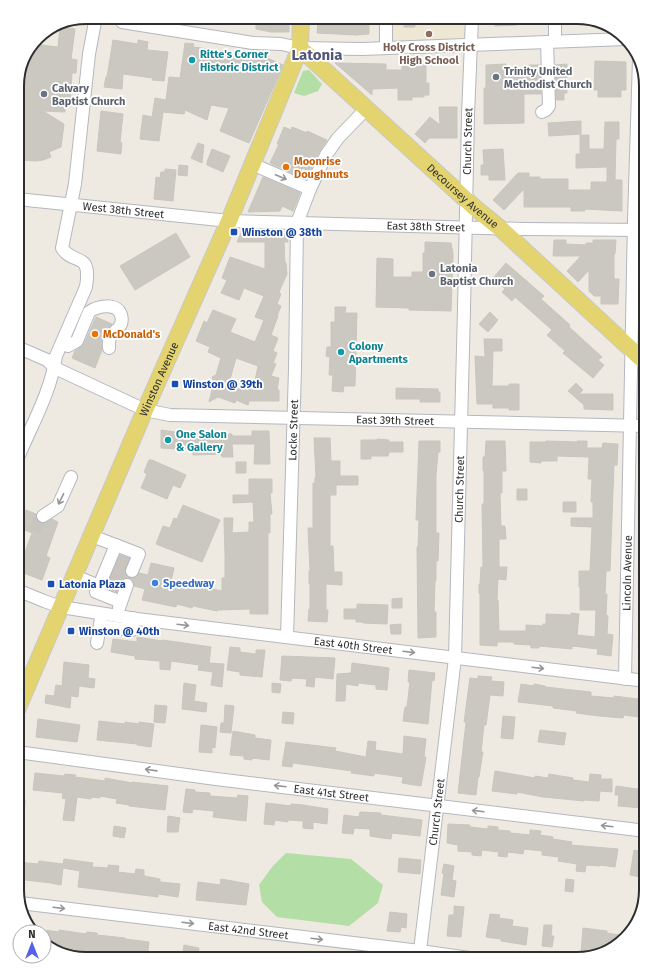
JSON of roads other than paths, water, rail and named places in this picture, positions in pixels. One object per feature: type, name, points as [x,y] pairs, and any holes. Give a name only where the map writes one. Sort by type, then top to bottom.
[{"type":"main road","points":[[300,48],[301,24]]},
{"type":"main road","name":"Decoursey Avenue","points":[[300,48],[639,356]]},
{"type":"main road","name":"Winston Avenue","points":[[24,694],[145,410],[229,221],[300,48]]},
{"type":"street","points":[[24,444],[46,394],[56,356],[86,287],[87,278],[85,265],[81,260],[65,253],[62,248],[72,205],[89,54],[95,24]]},
{"type":"street","points":[[139,24],[253,43],[281,44],[300,48],[362,49],[618,39]]},
{"type":"street","points":[[166,24],[173,29]]},
{"type":"street","points":[[386,24],[386,48]]},
{"type":"street","name":"Church Street","points":[[420,952],[455,658],[468,115],[472,24]]},
{"type":"street","points":[[542,112],[549,106],[551,42],[554,24]]},
{"type":"street","name":"Locke Street","points":[[287,637],[297,223],[310,189],[326,155],[338,138],[366,109]]},
{"type":"street","points":[[252,164],[310,189]]},
{"type":"street","name":"West 38th Street","points":[[24,200],[229,221]]},
{"type":"street","name":"East 38th Street","points":[[229,221],[501,229],[639,230]]},
{"type":"street","name":"Lincoln Avenue","points":[[625,679],[632,349],[639,245]]},
{"type":"street","points":[[68,346],[77,341],[89,312],[94,308],[108,307],[116,308],[120,312],[122,323],[108,343],[109,348]]},
{"type":"street","points":[[54,368],[61,362],[80,319],[76,311]]},
{"type":"street","name":"East 39th Street","points":[[24,350],[47,360],[54,368],[145,410],[170,415],[639,426]]},
{"type":"street","points":[[43,516],[58,506],[72,477]]},
{"type":"street","points":[[92,536],[139,554],[132,568]]},
{"type":"street","points":[[116,545],[114,559],[96,592],[121,602]]},
{"type":"street","points":[[75,576],[105,578]]},
{"type":"street","points":[[117,615],[125,587]]},
{"type":"street","name":"East 40th Street","points":[[24,593],[61,607],[133,618],[639,681]]},
{"type":"street","points":[[97,644],[102,613]]},
{"type":"street","points":[[100,626],[132,630],[133,618]]},
{"type":"street","name":"East 41st Street","points":[[24,753],[216,779],[639,830]]},
{"type":"street","name":"East 42nd Street","points":[[26,904],[397,952]]},
{"type":"tunnel","points":[[34,531],[39,520],[43,516]]},
{"type":"tunnel","points":[[117,560],[130,565]]},
{"type":"tunnel","points":[[112,572],[130,579]]},
{"type":"tunnel","points":[[108,582],[121,587]]},
{"type":"place","name":"Holy Cross District High School","points":[[429,34]]},
{"type":"place","name":"Ritte's Corner Historic District","points":[[192,60]]},
{"type":"place","name":"Trinity United Methodist Church","points":[[496,77]]},
{"type":"place","name":"Calvary Baptist Church","points":[[44,94]]},
{"type":"place","name":"Moonrise Doughnuts","points":[[286,167]]},
{"type":"place","name":"Winston @ 38th","points":[[234,232]]},
{"type":"place","name":"Latonia Baptist Church","points":[[432,274]]},
{"type":"place","name":"McDonald's","points":[[95,334]]},
{"type":"place","name":"Colony Apartments","points":[[341,352]]},
{"type":"place","name":"Winston @ 39th","points":[[175,384]]},
{"type":"place","name":"One Salon & Gallery","points":[[168,440]]},
{"type":"place","name":"Speedway","points":[[155,583]]},
{"type":"place","name":"Latonia Plaza","points":[[51,584]]},
{"type":"place","name":"Winston @ 40th","points":[[71,631]]},
{"type":"district","name":"Latonia","points":[[317,55]]}]
